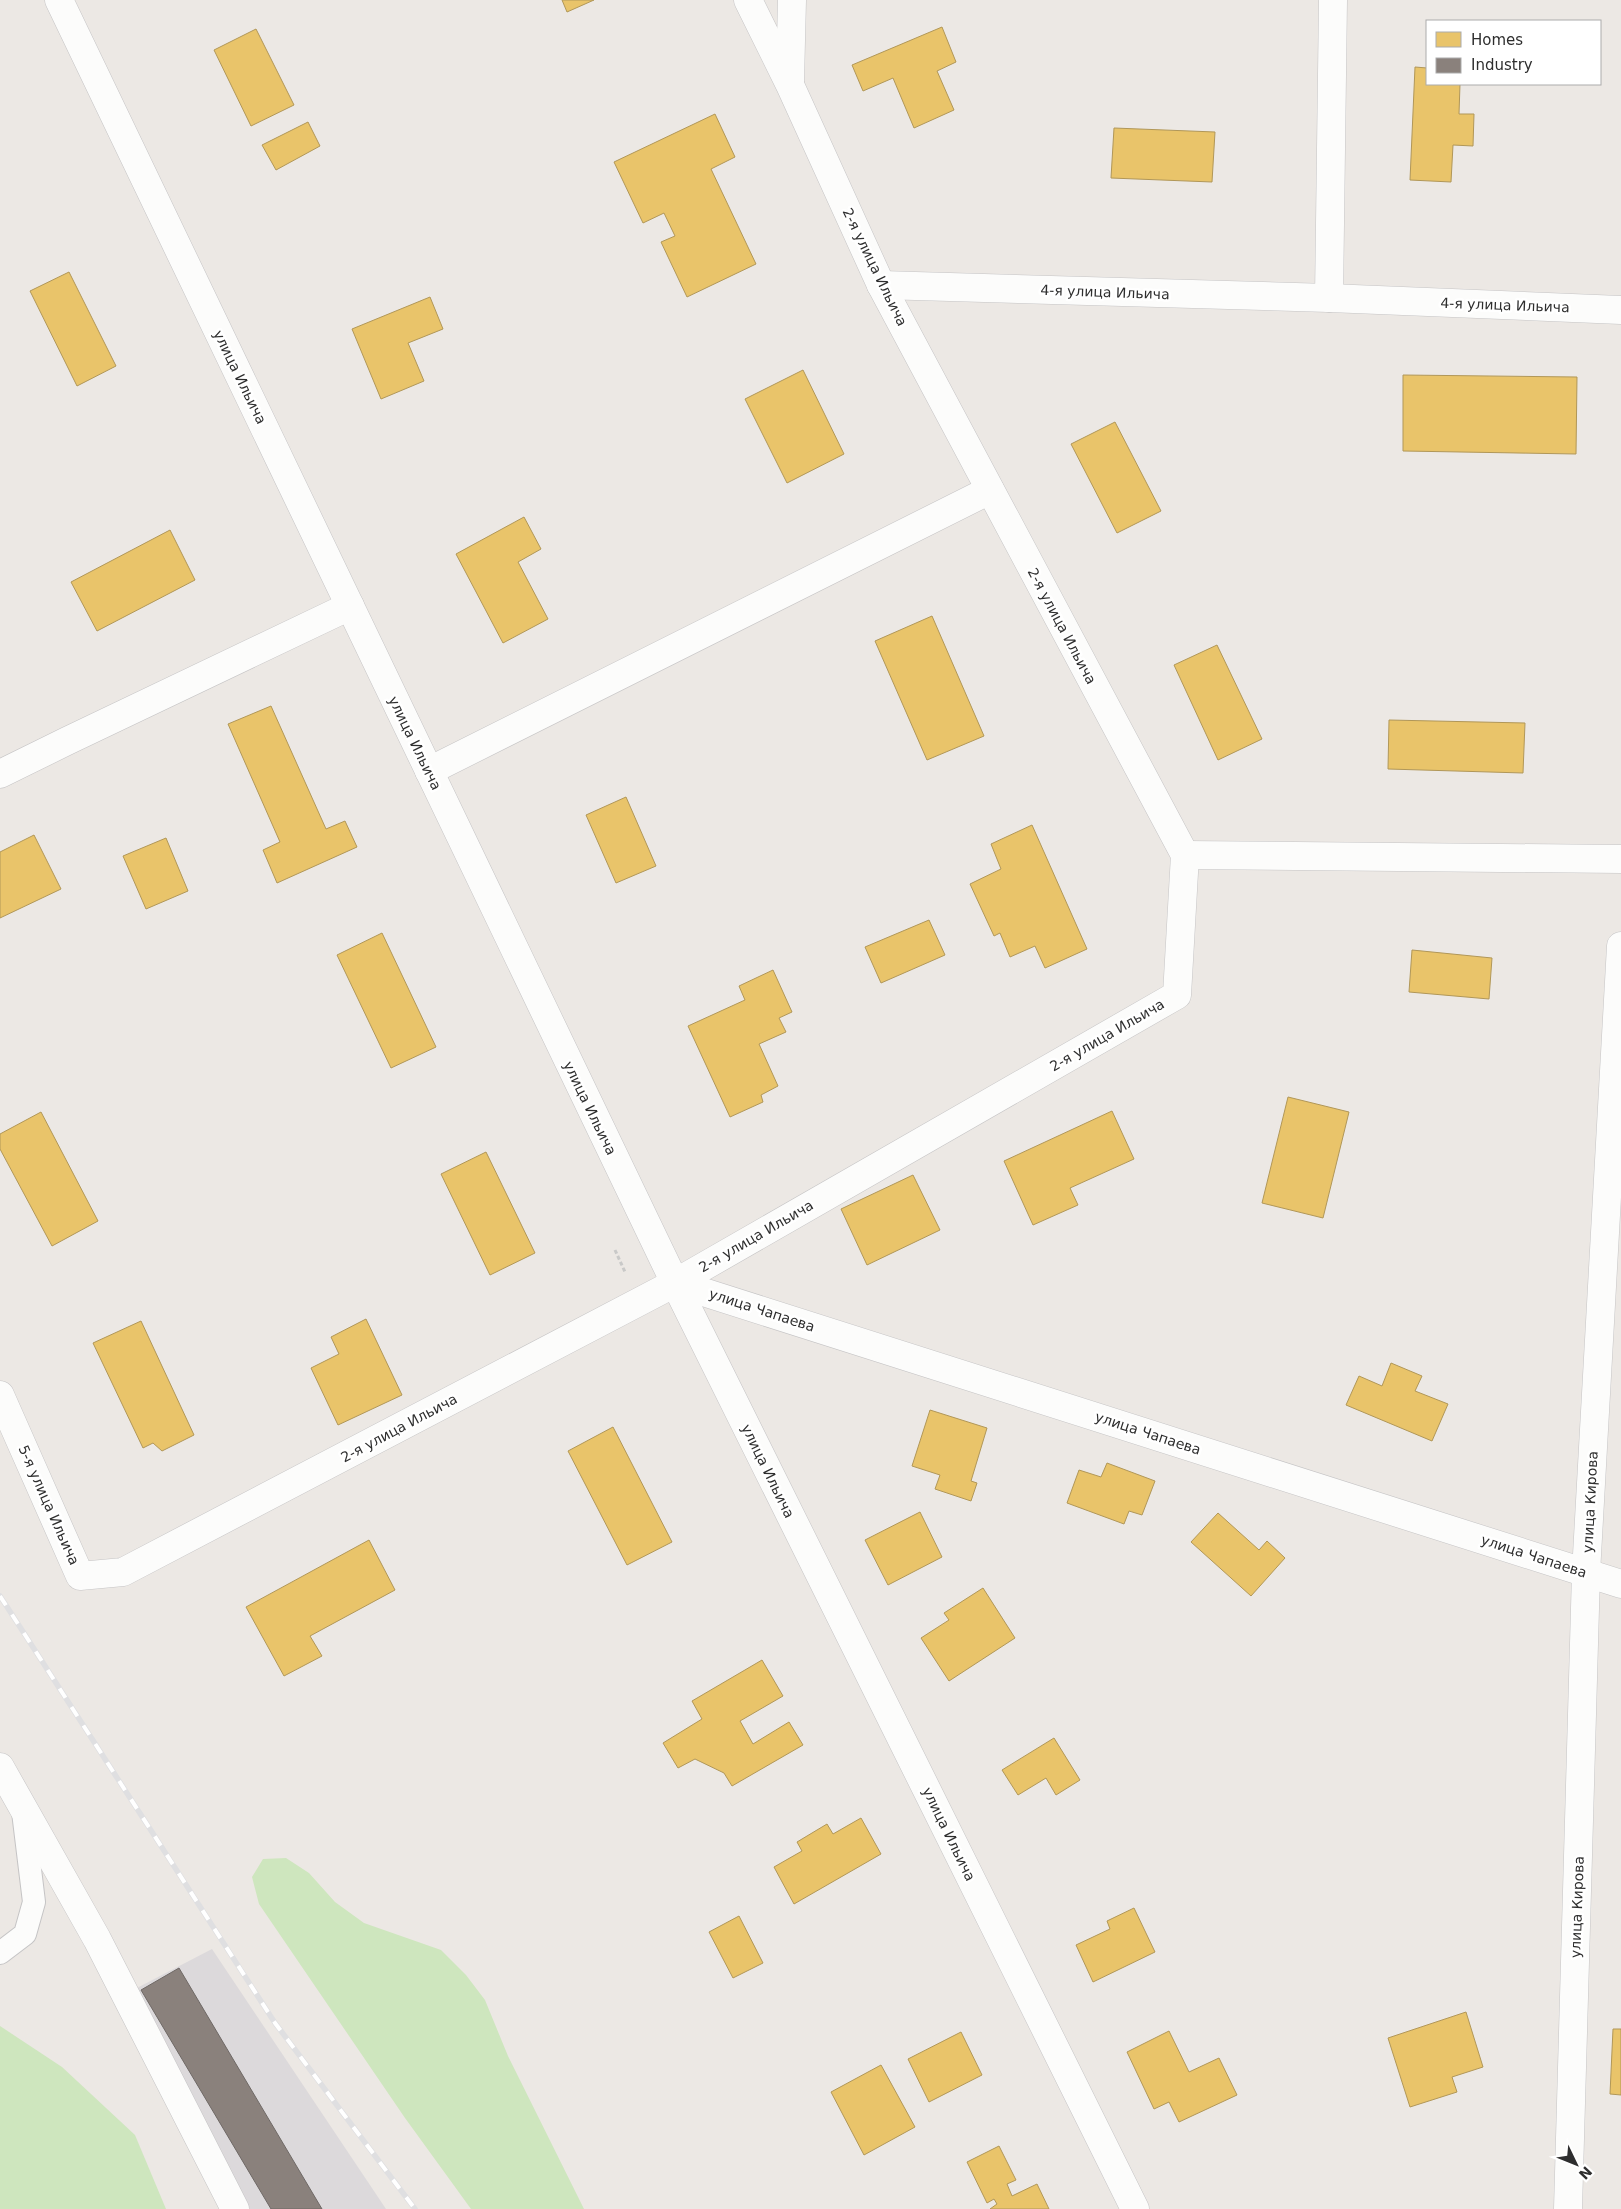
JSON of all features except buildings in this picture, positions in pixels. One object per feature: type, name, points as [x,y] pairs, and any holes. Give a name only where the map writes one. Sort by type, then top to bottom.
[{"type":"street","name":"улица Ильича","points":[[59,0],[675,1283],[1135,2209]]},
{"type":"street","name":"2-я улица Ильича","points":[[123,1572],[675,1283],[1176,995],[1185,855],[881,285],[790,86],[748,0]]},
{"type":"street","points":[[790,86],[792,0]]},
{"type":"street","points":[[1329,298],[1333,0]]},
{"type":"street","name":"4-я улица Ильича","points":[[881,285],[1329,298],[1621,310]]},
{"type":"street","points":[[429,771],[990,490]]},
{"type":"street","points":[[0,774],[350,606]]},
{"type":"street","points":[[1185,855],[1621,859]]},
{"type":"street","name":"улица Кирова","points":[[1568,2209],[1586,1573],[1621,946]]},
{"type":"street","name":"улица Чапаева","points":[[675,1283],[1621,1584]]},
{"type":"street","name":"5-я улица Ильича","points":[[0,1395],[80,1576],[123,1572]]},
{"type":"street","points":[[0,1767],[97,1939],[235,2209]]},
{"type":"lane","points":[[0,1953],[25,1934],[34,1902],[22,1806]]},
{"type":"shaded area","points":[[212,1949],[386,2209],[250,2209],[135,1989]]},
{"type":"green space","points":[[286,1858],[309,1873],[335,1902],[364,1923],[441,1950],[466,1975],[485,2000],[508,2056],[584,2209],[471,2209],[405,2118],[259,1904],[252,1877],[263,1859]]},
{"type":"green space","points":[[0,2026],[62,2067],[135,2135],[166,2209],[0,2209]]},
{"type":"railway","points":[[0,1596],[275,2023],[415,2209]]}]
